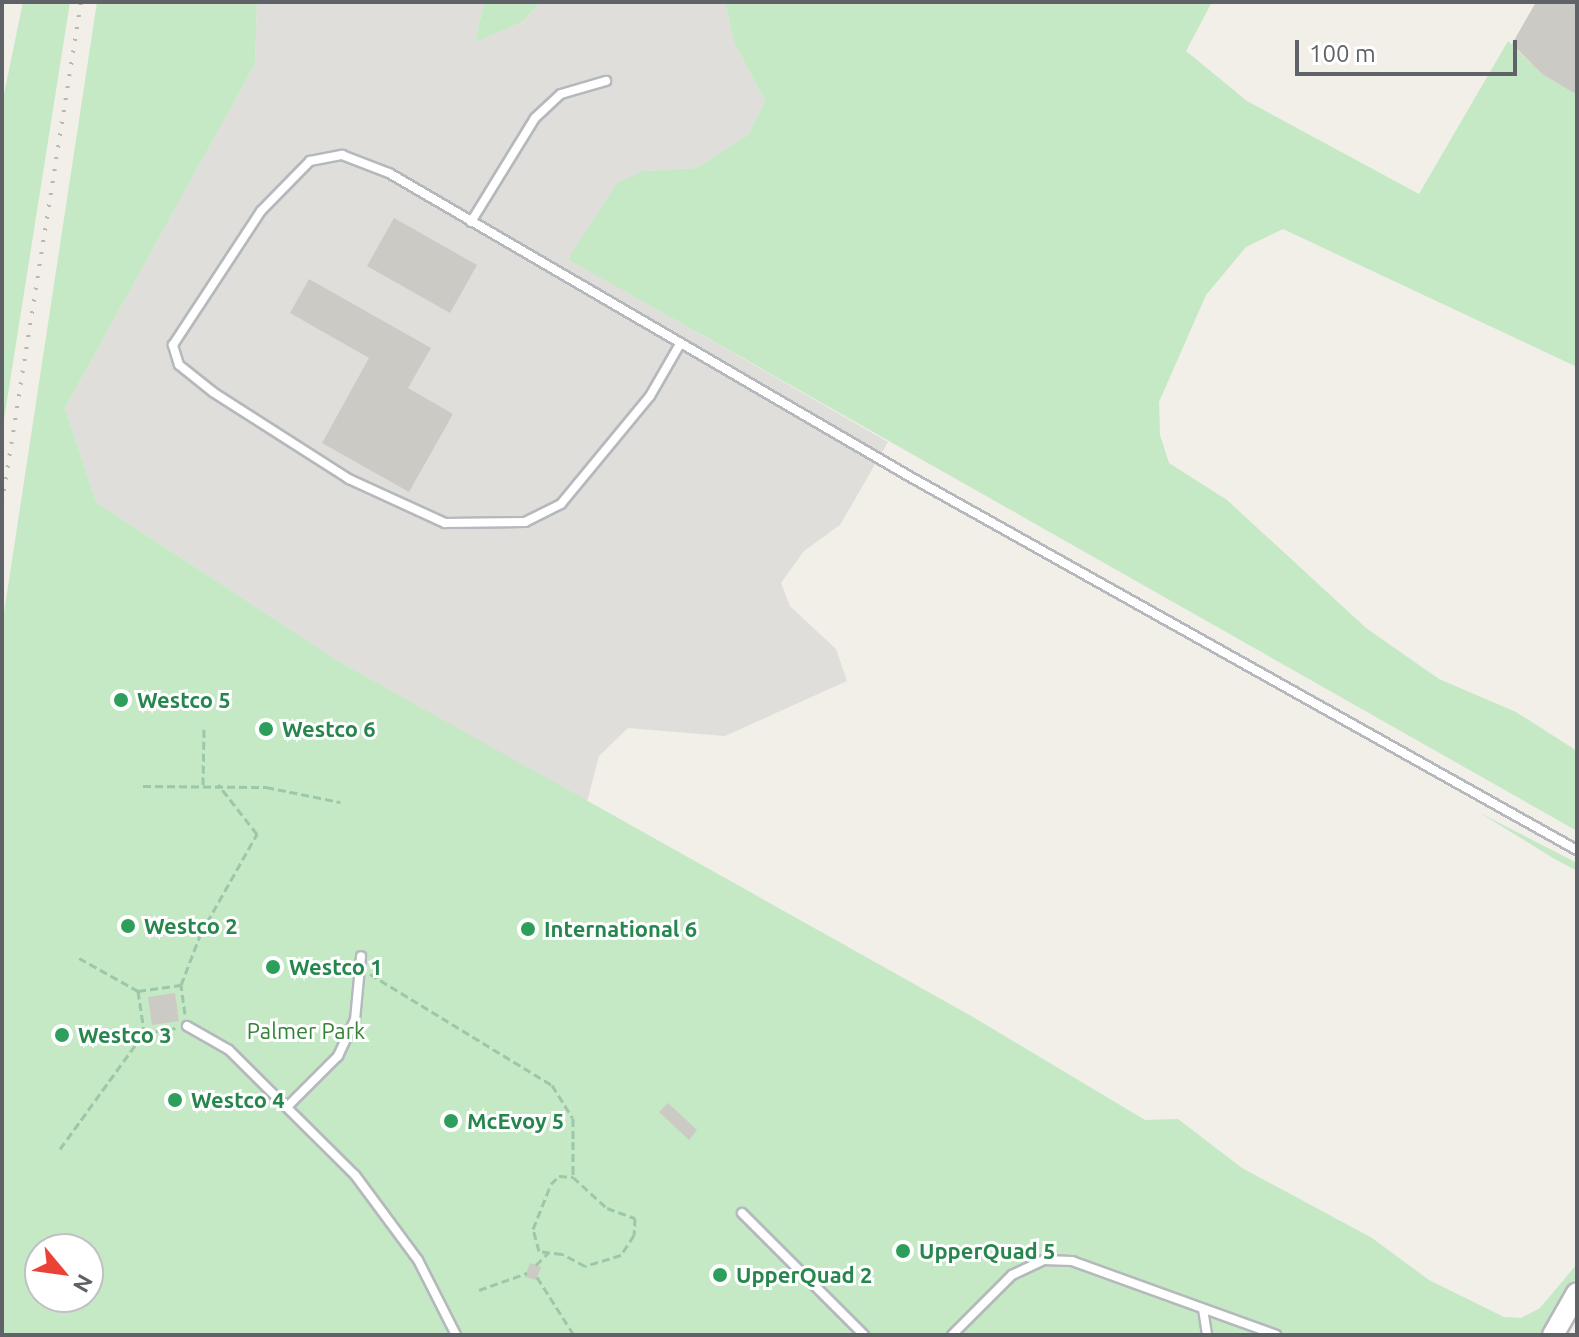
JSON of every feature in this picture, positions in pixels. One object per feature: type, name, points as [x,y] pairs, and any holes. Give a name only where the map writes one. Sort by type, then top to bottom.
[{"type":"street","points":[[1553,1335],[1577,1293]]},
{"type":"lane","points":[[471,222],[535,118],[561,94],[606,81]]},
{"type":"lane","points":[[680,344],[650,396],[561,504],[525,522],[445,523],[349,479],[179,365],[173,345],[192,309],[240,237],[310,161],[342,155],[389,173],[680,344],[1577,850]]},
{"type":"lane","points":[[288,1106],[338,1056],[355,1020],[361,956]]},
{"type":"lane","points":[[187,1026],[229,1050],[288,1106],[394,1223],[456,1335]]},
{"type":"lane","points":[[742,1213],[864,1335]]},
{"type":"lane","points":[[952,1335],[1012,1275],[1044,1260],[1072,1261],[1276,1335]]},
{"type":"lane","points":[[1203,1309],[1207,1335]]},
{"type":"path","points":[[203,785],[204,727]]},
{"type":"path","points":[[144,1033],[187,1026],[181,985],[201,933],[257,834],[218,784]]},
{"type":"path","points":[[143,786],[218,784],[340,802]]},
{"type":"path","points":[[79,958],[138,991],[181,985]]},
{"type":"path","points":[[360,968],[552,1085],[573,1118],[573,1177]]},
{"type":"path","points":[[60,1149],[144,1033],[138,991]]},
{"type":"path","points":[[539,1251],[594,1265],[621,1255],[634,1235],[636,1225],[630,1212],[607,1208],[573,1177],[559,1176],[551,1184],[531,1237],[541,1258]]},
{"type":"path","points":[[536,1265],[548,1253]]},
{"type":"path","points":[[479,1290],[527,1273]]},
{"type":"path","points":[[537,1277],[574,1335]]},
{"type":"shaded area","points":[[257,2],[484,2],[475,41],[522,22],[541,2],[725,2],[734,42],[765,101],[748,135],[696,168],[643,171],[568,258],[888,442],[840,525],[804,551],[781,583],[790,606],[836,649],[847,681],[725,736],[628,728],[599,756],[587,802],[338,661],[96,502],[65,408],[255,64]]},
{"type":"green space","points":[[23,2],[70,2],[2,432],[2,104]]},
{"type":"green space","name":"Palmer Park","points":[[97,2],[257,2],[255,64],[65,408],[96,502],[338,661],[973,1017],[1145,1120],[1178,1119],[1242,1168],[1372,1238],[1429,1280],[1504,1317],[1521,1318],[1540,1308],[1577,1264],[1577,1276],[1542,1335],[2,1335],[2,626]]},
{"type":"green space","points":[[484,2],[541,2],[522,22],[475,42]]},
{"type":"green space","points":[[725,2],[1212,2],[1186,51],[1247,101],[1419,194],[1508,41],[1542,74],[1577,95],[1577,367],[1283,229],[1246,247],[1206,295],[1159,402],[1160,435],[1169,463],[1227,500],[1366,628],[1439,679],[1516,712],[1577,751],[1577,831],[568,259],[617,183],[643,171],[696,168],[748,135],[765,101],[734,42]]},
{"type":"green space","points":[[1480,813],[1577,863],[1577,871],[1553,858]]},
{"type":"building","points":[[1536,2],[1577,2],[1577,95],[1542,74],[1512,44]]},
{"type":"building","points":[[394,218],[477,265],[450,313],[367,266]]},
{"type":"building","points":[[309,279],[431,348],[408,388],[453,414],[409,492],[322,443],[369,358],[290,313]]},
{"type":"building","points":[[175,993],[179,1021],[152,1025],[148,997]]},
{"type":"building","points":[[668,1103],[697,1130],[689,1140],[659,1112]]},
{"type":"building","points":[[530,1263],[541,1267],[536,1280],[525,1277]]},
{"type":"railway","points":[[2,503],[81,2]]},
{"type":"place","name":"Westco 5","points":[[121,700]]},
{"type":"place","name":"Westco 6","points":[[266,729]]},
{"type":"place","name":"Westco 2","points":[[128,926]]},
{"type":"place","name":"International 6","points":[[528,929]]},
{"type":"place","name":"Westco 1","points":[[273,967]]},
{"type":"place","name":"Westco 3","points":[[62,1035]]},
{"type":"place","name":"Westco 4","points":[[175,1100]]},
{"type":"place","name":"McEvoy 5","points":[[451,1121]]},
{"type":"place","name":"UpperQuad 5","points":[[903,1251]]},
{"type":"place","name":"UpperQuad 2","points":[[720,1275]]}]
